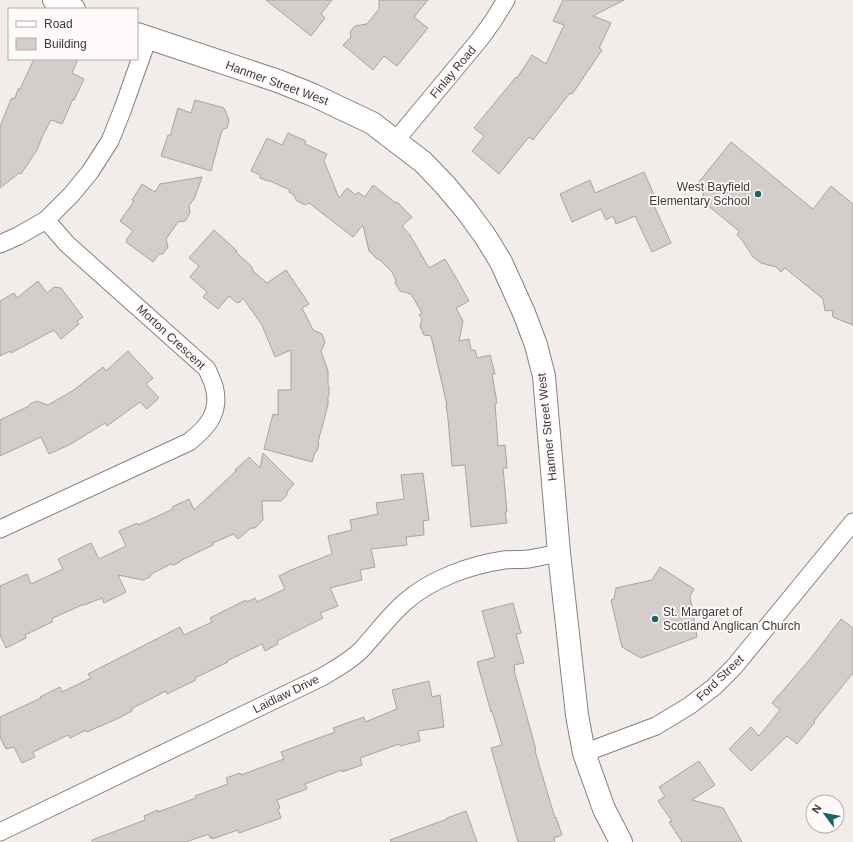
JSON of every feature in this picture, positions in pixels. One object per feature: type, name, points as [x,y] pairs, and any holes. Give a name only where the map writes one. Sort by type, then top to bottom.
[{"type":"street","points":[[54,0],[72,8]]},
{"type":"street","name":"Finlay Road","points":[[396,140],[480,39],[506,0]]},
{"type":"street","points":[[138,51],[142,36]]},
{"type":"street","name":"Hanmer Street West","points":[[142,36],[278,81],[313,95],[372,123],[423,162],[445,184],[482,230],[501,262],[524,312],[536,345],[544,376],[559,553],[577,715],[584,753],[604,809],[622,842]]},
{"type":"street","points":[[0,244],[18,236],[46,220],[71,195],[90,172],[110,141],[122,111],[136,60]]},
{"type":"street","name":"Morton Crescent","points":[[0,529],[189,442],[201,433],[212,418],[216,402],[214,387],[207,369],[67,244],[46,220]]},
{"type":"street","name":"Ford Street","points":[[584,753],[656,726],[689,706],[714,687],[734,667],[853,522]]},
{"type":"street","name":"Laidlaw Drive","points":[[0,832],[322,677],[339,667],[360,650],[405,602],[433,583],[457,572],[478,565],[505,560],[528,559],[559,553]]},
{"type":"building","points":[[266,0],[332,0],[321,14],[325,18],[311,36]]},
{"type":"building","points":[[379,0],[428,0],[414,17],[428,28],[397,66],[384,56],[373,70],[343,45],[351,37],[350,32],[355,26],[367,24],[379,9]]},
{"type":"building","points":[[563,0],[624,0],[593,16],[611,23],[599,48],[602,50],[573,93],[569,94],[533,140],[529,137],[499,174],[472,151],[484,136],[474,128],[516,77],[517,78],[532,55],[546,64],[564,25],[553,21]]},
{"type":"building","points":[[34,60],[78,60],[72,73],[84,79],[62,124],[51,120],[37,150],[21,174],[19,173],[0,188],[0,127],[11,99],[15,98],[18,89],[20,89]]},
{"type":"building","points":[[195,100],[224,108],[229,120],[227,128],[222,130],[211,171],[161,156],[168,135],[170,136],[178,108],[191,113]]},
{"type":"building","points":[[288,133],[306,141],[305,144],[327,154],[324,161],[339,198],[347,188],[356,195],[358,192],[365,197],[373,185],[396,203],[397,202],[412,217],[402,226],[410,235],[429,268],[445,259],[459,283],[469,301],[456,308],[463,321],[459,341],[469,339],[471,350],[475,350],[477,358],[490,355],[495,374],[492,374],[497,403],[495,403],[498,446],[505,445],[507,468],[503,468],[507,523],[471,527],[465,465],[452,466],[447,405],[431,336],[424,335],[420,326],[422,319],[419,315],[422,313],[411,294],[400,291],[395,283],[396,280],[392,272],[369,251],[363,225],[353,237],[309,203],[305,205],[297,201],[293,194],[289,192],[290,190],[260,178],[260,175],[251,171],[267,138],[282,145]]},
{"type":"building","points":[[731,142],[813,209],[831,186],[853,204],[853,325],[833,317],[832,310],[825,311],[823,299],[785,268],[781,272],[776,267],[761,263],[753,257],[737,235],[739,231],[700,199],[704,194],[695,187]]},
{"type":"building","points":[[644,172],[655,197],[651,199],[671,243],[652,252],[635,216],[616,224],[613,216],[606,220],[601,209],[572,222],[560,194],[590,180],[595,193]]},
{"type":"building","points":[[202,177],[195,197],[189,206],[190,213],[185,221],[178,222],[166,239],[168,247],[163,254],[159,254],[153,262],[126,242],[133,231],[120,221],[134,201],[132,200],[142,184],[155,192],[160,184]]},
{"type":"building","points":[[214,230],[237,251],[236,252],[252,267],[253,271],[267,283],[286,270],[309,304],[302,308],[313,330],[322,334],[325,342],[321,351],[328,371],[329,395],[317,451],[315,452],[312,462],[264,449],[273,414],[278,415],[278,390],[291,390],[291,350],[275,357],[262,325],[243,298],[239,303],[237,303],[229,296],[218,309],[203,297],[207,292],[190,277],[199,266],[189,258]]},
{"type":"building","points":[[38,281],[47,293],[54,287],[61,288],[83,317],[77,321],[79,324],[61,339],[54,330],[11,353],[10,351],[0,356],[0,301],[14,293],[17,298]]},
{"type":"building","points":[[128,351],[153,378],[146,384],[159,398],[147,409],[140,402],[107,426],[105,423],[69,445],[49,454],[41,437],[0,456],[0,420],[37,401],[48,405],[74,390],[103,367],[106,371]]},
{"type":"building","points":[[263,453],[294,484],[281,501],[262,501],[263,520],[255,528],[251,528],[238,539],[233,534],[213,543],[213,545],[174,565],[171,564],[151,574],[150,577],[143,580],[118,575],[126,592],[104,603],[102,598],[53,618],[52,622],[25,635],[26,638],[6,648],[0,635],[0,586],[27,574],[31,584],[63,569],[58,559],[91,543],[99,559],[126,546],[119,531],[137,523],[138,525],[173,509],[172,507],[189,499],[194,510],[249,457],[260,468]]},
{"type":"building","points":[[423,473],[429,520],[423,521],[424,535],[406,537],[407,545],[371,549],[375,567],[360,570],[362,580],[330,588],[338,606],[320,613],[323,618],[277,641],[278,644],[265,651],[262,644],[195,678],[196,680],[167,694],[166,691],[131,709],[132,711],[119,718],[87,732],[86,730],[70,738],[68,735],[33,752],[35,757],[22,763],[14,747],[6,749],[0,737],[0,717],[41,698],[40,697],[60,687],[62,692],[91,678],[88,674],[180,627],[184,635],[212,622],[210,618],[246,600],[247,602],[255,598],[257,602],[285,589],[279,576],[332,554],[328,536],[352,530],[350,520],[378,514],[376,503],[404,499],[401,475]]},
{"type":"building","name":"St. Margaret of Scotland Anglican Church","points":[[660,567],[694,589],[690,596],[697,637],[641,658],[622,647],[611,600],[614,599],[616,588],[652,580]]},
{"type":"building","points":[[513,603],[521,633],[516,634],[524,663],[514,665],[514,670],[536,750],[535,751],[555,818],[556,817],[562,835],[554,838],[555,842],[518,842],[491,748],[502,745],[477,662],[495,657],[482,611]]},
{"type":"building","points":[[841,619],[853,628],[853,673],[797,744],[787,736],[751,771],[729,749],[751,727],[759,736],[780,710],[772,703],[811,658]]},
{"type":"building","points":[[429,681],[432,697],[440,695],[444,727],[418,731],[420,741],[400,746],[399,744],[360,758],[362,765],[342,772],[342,770],[305,784],[307,789],[277,800],[281,818],[239,833],[238,830],[212,839],[212,837],[210,838],[209,834],[186,842],[92,842],[92,840],[145,820],[144,816],[158,810],[158,812],[228,784],[226,778],[240,773],[241,775],[284,759],[281,752],[335,732],[333,728],[364,717],[365,722],[397,709],[392,690]]},
{"type":"building","points":[[699,761],[715,785],[692,800],[723,808],[742,842],[682,842],[669,822],[672,821],[658,801],[665,796],[659,787]]},
{"type":"building","points":[[466,811],[477,842],[391,842],[390,840],[447,819]]},
{"type":"place","name":"West Bayfield Elementary School","points":[[758,194]]},
{"type":"place","name":"St. Margaret of Scotland Anglican Church","points":[[655,619]]}]
